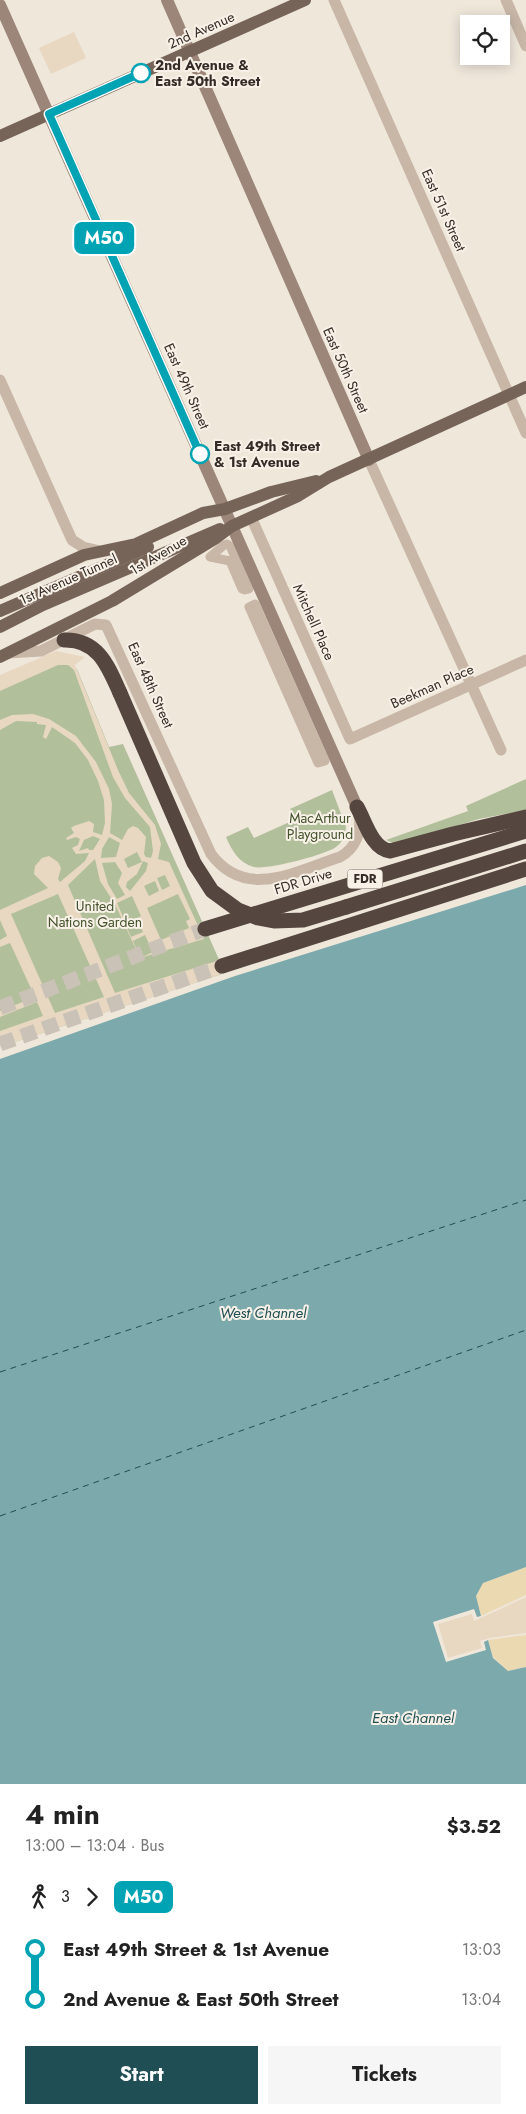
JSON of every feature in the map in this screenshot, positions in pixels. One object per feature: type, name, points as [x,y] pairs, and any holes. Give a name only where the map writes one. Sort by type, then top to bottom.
[{"type":"highway","points":[[64,640],[81,641],[94,649],[107,666],[194,863],[212,891],[238,910],[258,918],[274,921],[303,920],[526,850]]},
{"type":"highway","points":[[357,807],[376,844],[382,850],[390,852],[453,834],[526,817]]},
{"type":"highway","name":"FDR Drive","points":[[205,929],[526,830]]},
{"type":"highway","points":[[222,966],[526,869]]},
{"type":"main road","name":"East 50th Street","points":[[166,0],[369,460]]},
{"type":"main road","name":"2nd Avenue","points":[[0,136],[305,0]]},
{"type":"main road","name":"East 49th Street","points":[[0,5],[357,807]]},
{"type":"main road","name":"1st Avenue","points":[[4,655],[112,601],[216,538],[232,526],[298,496],[329,477],[526,387]]},
{"type":"main road","name":"1st Avenue","points":[[0,593],[84,555],[136,544],[203,513],[224,509],[271,492],[329,477]]},
{"type":"main road","name":"1st Avenue Tunnel","points":[[0,611],[116,562],[204,521],[224,509]]},
{"type":"main road","name":"1st Avenue Tunnel","points":[[0,627],[43,604],[208,533],[232,526]]},
{"type":"street","name":"East 51st Street","points":[[334,0],[526,433]]},
{"type":"street","points":[[506,0],[526,46]]},
{"type":"street","points":[[0,380],[72,540],[83,547],[101,551]]},
{"type":"street","name":"East 50th Street","points":[[369,460],[501,750]]},
{"type":"street","name":"Mitchell Place","points":[[251,517],[350,739]]},
{"type":"street","points":[[224,544],[230,546],[249,589],[242,589],[230,561],[210,557],[224,544]]},
{"type":"street","points":[[255,604],[325,761],[318,763],[249,606],[255,604]]},
{"type":"street","name":"East 48th Street","points":[[4,655],[33,653],[95,624],[102,623],[108,628],[211,854],[229,872],[250,881],[276,877],[340,857],[353,847],[358,836],[360,823],[357,807]]},
{"type":"street","name":"Beekman Place","points":[[350,739],[526,660]]},
{"type":"green space","name":"United Nations Garden","points":[[61,659],[77,669],[109,747],[123,744],[225,973],[0,1047],[0,686]]},
{"type":"green space","points":[[526,779],[526,810],[479,819],[395,844],[386,840],[468,811],[466,806]]},
{"type":"green space","name":"MacArthur Playground","points":[[332,790],[346,827],[343,838],[336,847],[296,861],[254,867],[244,863],[231,847],[226,837],[248,827],[254,838],[294,820],[290,809]]},
{"type":"sand","points":[[526,1567],[526,1595],[481,1616],[476,1596],[483,1583]]},
{"type":"sand","points":[[526,1635],[526,1667],[508,1671],[493,1657],[488,1640]]},
{"type":"shaded area","points":[[74,32],[86,58],[51,74],[39,48]]},
{"type":"shaded area","points":[[56,651],[85,657],[75,665],[118,770],[129,793],[155,825],[161,844],[158,859],[169,862],[204,939],[140,958],[115,904],[100,881],[95,859],[68,885],[115,993],[220,960],[225,973],[0,1047],[0,1031],[43,1016],[37,1002],[0,1017],[0,1011],[35,997],[10,943],[0,947],[0,940],[7,936],[0,920],[0,910],[48,888],[34,874],[35,866],[42,858],[49,856],[58,862],[61,868],[58,879],[60,882],[85,861],[89,853],[76,854],[72,848],[78,845],[80,839],[76,837],[67,840],[66,838],[74,833],[71,828],[89,821],[94,824],[93,832],[102,835],[105,823],[104,800],[98,781],[88,760],[75,743],[52,727],[46,739],[43,737],[46,725],[37,724],[37,722],[16,721],[0,730],[0,720],[12,715],[33,714],[49,719],[76,736],[96,762],[109,789],[112,804],[110,833],[122,840],[128,829],[133,826],[138,828],[146,837],[144,854],[146,857],[151,858],[153,851],[150,827],[125,798],[113,777],[74,670],[68,665],[58,665],[0,691],[0,675]],"holes":[[[93,836],[100,839],[93,850],[88,848],[79,851],[84,840]],[[109,837],[120,843],[116,857],[101,858],[102,849]],[[137,852],[142,862],[128,868],[124,859]],[[143,861],[148,863],[146,871],[130,891],[126,887],[127,882],[137,874]],[[115,862],[122,873],[118,883],[125,895],[117,899],[108,884],[102,863]],[[165,875],[170,886],[162,890],[157,878]],[[155,881],[159,891],[149,896],[144,886]],[[58,894],[104,997],[55,1013],[11,914]],[[178,894],[190,919],[186,921],[189,928],[161,940],[147,908]],[[132,896],[141,916],[126,924],[117,903]],[[137,920],[143,932],[131,937],[126,926]],[[145,935],[153,952],[140,958],[133,941]]]},
{"type":"shaded area","points":[[526,1597],[526,1633],[480,1641],[482,1648],[448,1658],[438,1624],[472,1614],[474,1621]]},
{"type":"water","name":"West Channel","points":[[526,885],[526,1567],[483,1583],[476,1596],[481,1616],[477,1617],[474,1609],[433,1622],[446,1662],[486,1650],[484,1642],[488,1640],[493,1658],[508,1671],[526,1667],[526,1784],[0,1784],[0,1059],[235,976]]},
{"type":"ferry route","points":[[0,1372],[526,1200]]},
{"type":"ferry route","points":[[0,1516],[526,1330]]},
{"type":"tunnel","points":[[0,1008],[205,929]]},
{"type":"tunnel","points":[[0,1044],[222,966]]},
{"type":"bus line","name":"M50","points":[[141,73],[49,114],[200,454]]},
{"type":"place","name":"2nd Avenue & East 50th Street","points":[[141,73]]},
{"type":"place","name":"East 49th Street & 1st Avenue","points":[[200,454]]},
{"type":"water label","name":"East Channel","points":[[413,1718]]}]
